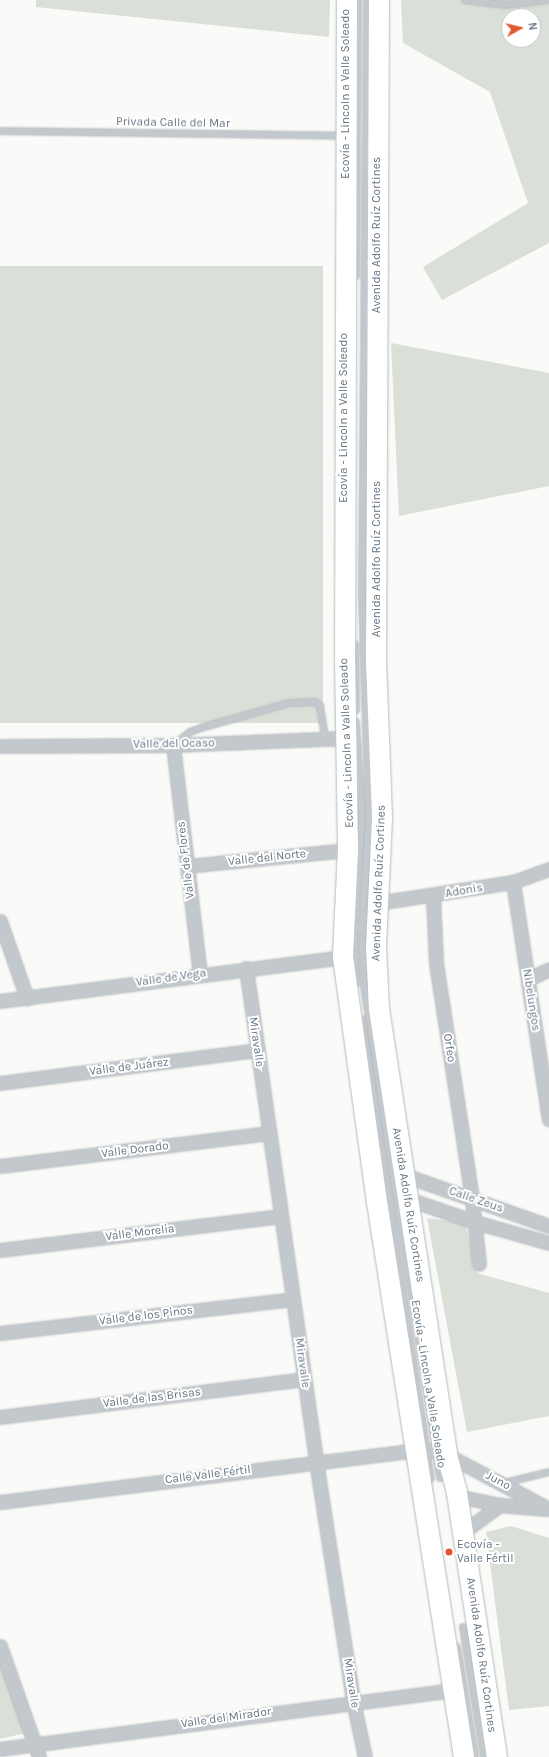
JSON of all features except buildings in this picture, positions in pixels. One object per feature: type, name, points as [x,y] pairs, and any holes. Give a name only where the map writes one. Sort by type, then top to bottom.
[{"type":"main road","name":"Avenida Adolfo Ruíz Cortines","points":[[347,0],[345,656],[348,850],[343,957],[431,1452],[457,1496],[497,1757]]},
{"type":"main road","name":"Avenida Adolfo Ruíz Cortines","points":[[379,0],[376,661],[382,819],[376,948],[379,1009],[408,1199],[453,1690],[464,1757]]},
{"type":"street","name":"Valle del Ocaso","points":[[0,746],[173,745],[347,738]]},
{"type":"street","name":"Valle de Flores","points":[[173,745],[200,974]]},
{"type":"street","name":"Valle del Norte","points":[[187,866],[348,850]]},
{"type":"street","name":"Adonis","points":[[377,903],[433,896],[513,882],[549,869]]},
{"type":"street","name":"Nibelungos","points":[[513,882],[528,979],[545,1067],[549,1119]]},
{"type":"street","name":"Orfeo","points":[[433,896],[436,963],[472,1199],[478,1264]]},
{"type":"street","points":[[0,921],[27,998]]},
{"type":"street","name":"Valle de Vega","points":[[0,1001],[246,968],[343,957]]},
{"type":"street","name":"Miravalle","points":[[246,968],[316,1461],[353,1701],[364,1757]]},
{"type":"street","points":[[528,979],[549,969]]},
{"type":"street","name":"Valle de Juárez","points":[[0,1083],[258,1050]]},
{"type":"street","name":"Valle Dorado","points":[[0,1166],[269,1133]]},
{"type":"street","name":"Calle Zeus","points":[[404,1175],[549,1226]]},
{"type":"street","name":"Calle Zeus","points":[[408,1199],[475,1222],[549,1243]]},
{"type":"street","name":"Valle Morelia","points":[[0,1250],[281,1216]]},
{"type":"street","name":"Valle de los Pinos","points":[[0,1334],[293,1299]]},
{"type":"street","name":"Valle de las Brisas","points":[[0,1417],[304,1379]]},
{"type":"street","name":"Calle Valle Fértil","points":[[0,1502],[316,1461],[431,1452]]},
{"type":"street","name":"Juno","points":[[431,1452],[502,1483],[549,1509]]},
{"type":"street","points":[[457,1496],[500,1505],[549,1509]]},
{"type":"street","points":[[463,1532],[500,1505]]},
{"type":"street","points":[[0,1646],[39,1757]]},
{"type":"street","name":"Valle del Mirador","points":[[0,1749],[353,1701],[453,1690]]},
{"type":"lane","name":"Ecovía - Lincoln a Valle Soleado","points":[[356,284],[358,0]]},
{"type":"lane","points":[[368,0],[362,595],[369,818],[362,931],[364,986],[431,1452],[440,1478]]},
{"type":"lane","points":[[465,0],[504,5],[548,0]]},
{"type":"lane","name":"Privada Calle del Mar","points":[[0,131],[346,136]]},
{"type":"lane","name":"Ecovía - Lincoln a Valle Soleado","points":[[355,633],[356,728],[362,819],[354,927],[356,981],[431,1452],[431,1479]]},
{"type":"lane","points":[[173,745],[190,732],[289,703],[316,702],[320,706],[325,739]]},
{"type":"lane","points":[[502,1483],[549,1472]]},
{"type":"lane","points":[[463,1627],[484,1757]]},
{"type":"lane","points":[[455,1636],[475,1757]]},
{"type":"shaded area","points":[[36,0],[330,0],[329,37],[36,7]]},
{"type":"shaded area","points":[[401,0],[549,0],[549,243],[442,300],[423,267],[528,203],[490,92],[403,43]]},
{"type":"shaded area","points":[[0,266],[323,266],[323,723],[0,723]]},
{"type":"shaded area","points":[[391,343],[549,373],[549,486],[399,516]]},
{"type":"shaded area","points":[[427,1218],[465,1223],[477,1273],[549,1293],[549,1416],[467,1432]]},
{"type":"shaded area","points":[[511,1526],[549,1538],[549,1706],[509,1710],[486,1532]]},
{"type":"shaded area","points":[[0,1662],[26,1733],[0,1739]]},
{"type":"place","name":"Ecovía - Valle Fértil","points":[[449,1552]]}]
